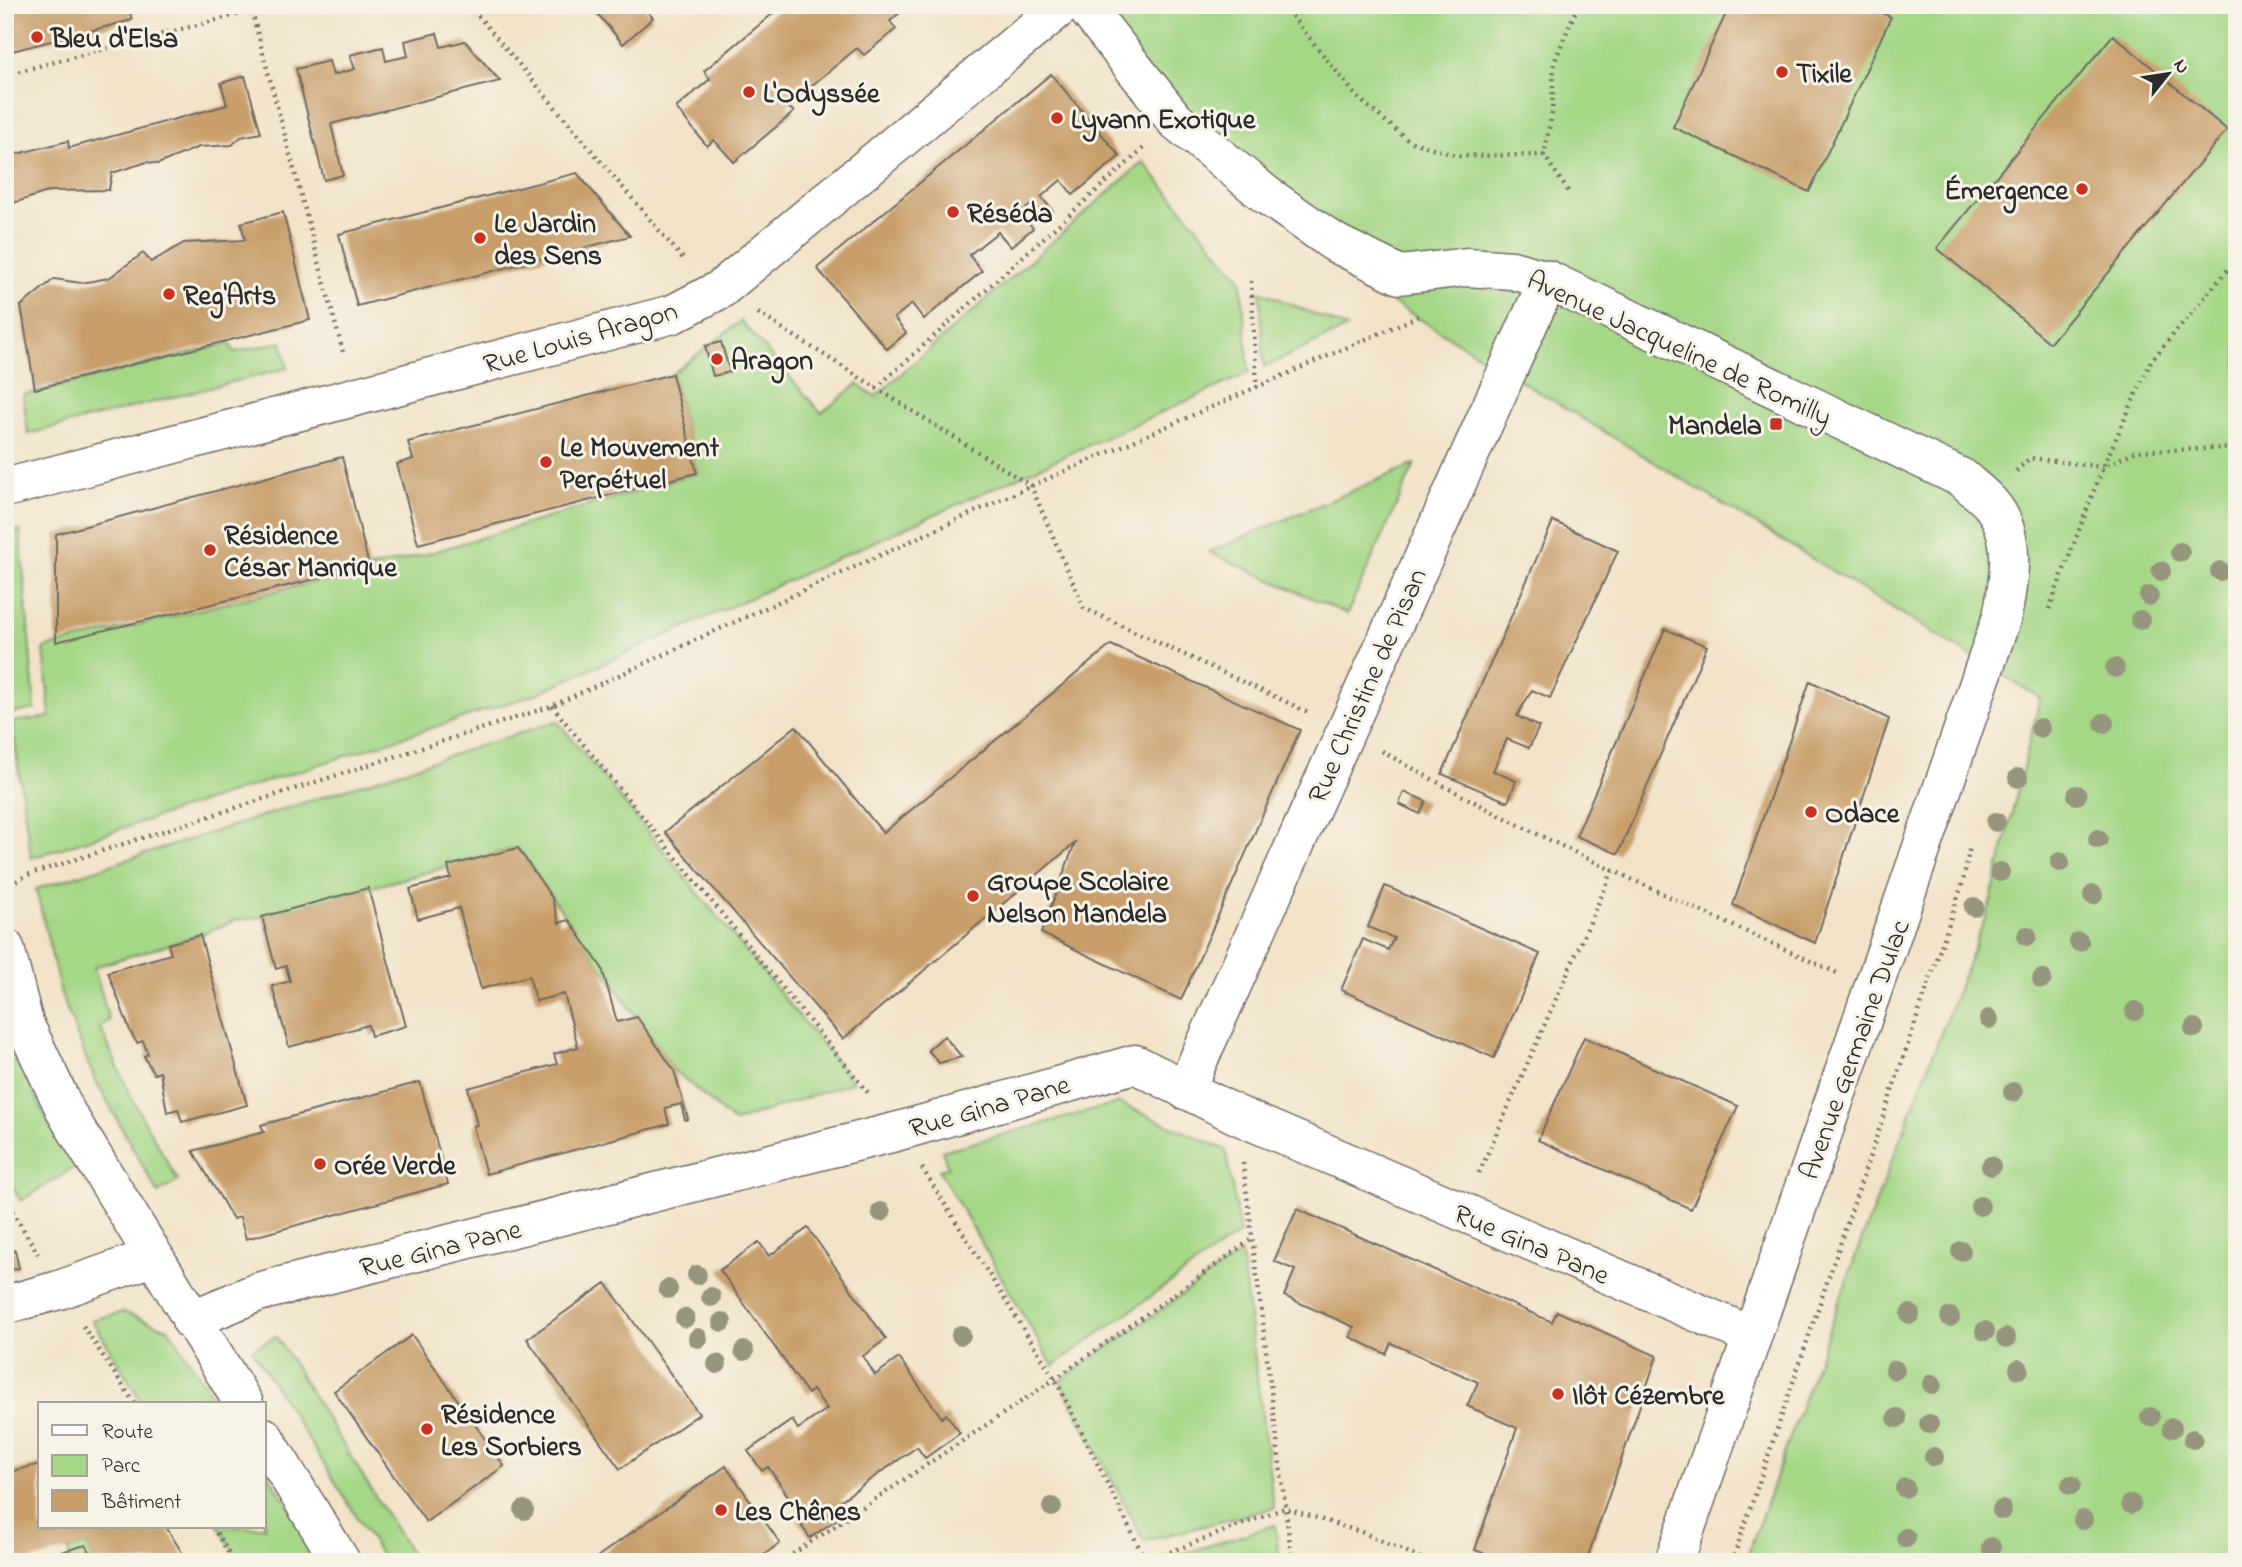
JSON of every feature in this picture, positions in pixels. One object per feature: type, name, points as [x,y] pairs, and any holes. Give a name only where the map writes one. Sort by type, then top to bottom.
[{"type":"street","name":"Rue Louis Aragon","points":[[5,488],[673,314],[721,289],[1063,5]]},
{"type":"street","name":"Avenue Jacqueline de Romilly","points":[[1084,5],[1175,120],[1265,194],[1335,243],[1400,275],[1466,267],[1512,270],[1548,280],[1962,478],[1987,499],[2006,533]]},
{"type":"street","name":"Rue Christine de Pisan","points":[[1185,1090],[1548,280]]},
{"type":"street","name":"Avenue Germaine Dulac","points":[[1674,1562],[2002,617],[2011,570],[2006,533]]},
{"type":"street","points":[[5,948],[24,1023],[67,1114],[243,1402]]},
{"type":"street","name":"Rue Gina Pane","points":[[191,1320],[258,1292],[899,1131],[1135,1064],[1237,1115],[1752,1336]]},
{"type":"street","points":[[5,1304],[59,1290],[152,1257]]},
{"type":"street","points":[[266,1440],[341,1562]]},
{"type":"path","points":[[5,75],[251,8],[274,5]]},
{"type":"path","points":[[469,5],[678,255],[721,289],[1031,486],[1084,608],[1346,729],[1444,787],[1613,870],[1874,990]]},
{"type":"path","points":[[1283,5],[1357,97],[1409,141],[1460,156],[1544,155]]},
{"type":"path","points":[[1568,191],[1544,155],[1552,113],[1553,63],[1578,5]]},
{"type":"path","points":[[251,8],[355,397]]},
{"type":"path","points":[[876,388],[1175,120]]},
{"type":"path","points":[[2103,467],[2151,361],[2237,259]]},
{"type":"path","points":[[1251,281],[1257,387]]},
{"type":"path","points":[[10,884],[27,875],[552,706],[1031,486],[1378,337],[1426,312]]},
{"type":"path","points":[[1987,499],[2030,458],[2103,467],[2136,451],[2237,448]]},
{"type":"path","points":[[1731,1562],[1963,882],[1971,840]]},
{"type":"path","points":[[1461,1212],[1613,870]]},
{"type":"path","points":[[1237,1115],[1292,1562]]},
{"type":"path","points":[[781,1562],[1055,1379],[1252,1239]]},
{"type":"path","points":[[1143,1562],[1285,1508],[1361,1532],[1430,1562]]},
{"type":"path","points":[[214,1528],[234,1562]]},
{"type":"green space","points":[[1068,5],[2237,5],[2237,1562],[1745,1562],[1860,1244],[1989,908],[2040,698],[1356,280]]},
{"type":"green space","points":[[1143,162],[1241,279],[1249,373],[536,694],[31,858],[12,722],[50,717],[44,648],[423,555],[697,473],[672,374],[741,321],[821,413],[858,384],[875,397]]},
{"type":"green space","points":[[1260,291],[1347,328],[1264,367]]},
{"type":"green space","points":[[282,342],[288,368],[28,434],[23,395],[230,343],[234,352]]},
{"type":"green space","points":[[1415,464],[1347,614],[1209,552]]},
{"type":"green space","points":[[20,530],[35,709],[8,714],[5,533]]},
{"type":"green space","points":[[557,721],[853,1082],[734,1122],[674,1070],[517,848],[262,917],[236,920],[200,935],[94,967],[109,1020],[100,1027],[131,1097],[178,1181],[158,1193],[94,1078],[61,994],[36,889]]},
{"type":"green space","points":[[5,1019],[37,1101],[75,1167],[21,1201],[5,1174]]},
{"type":"green space","points":[[1119,1103],[1226,1150],[1240,1233],[1053,1366],[939,1170],[948,1167],[942,1151]]},
{"type":"green space","points":[[1241,1253],[1274,1508],[1144,1541],[1060,1381]]},
{"type":"green space","points":[[123,1312],[169,1329],[216,1402],[142,1402],[92,1320]]},
{"type":"green space","points":[[276,1336],[416,1562],[385,1562],[252,1349]]},
{"type":"green space","points":[[266,1470],[323,1562],[240,1562],[220,1528],[266,1528]]},
{"type":"green space","points":[[1275,1525],[1280,1562],[1157,1562]]},
{"type":"green space","points":[[86,1545],[96,1562],[71,1562],[68,1550]]},
{"type":"building","name":"Bleu d'Elsa","points":[[5,5],[155,6],[130,13],[132,20],[5,53]]},
{"type":"building","points":[[590,5],[642,5],[653,18],[623,44]]},
{"type":"building","name":"L'Odyssée","points":[[783,5],[909,5],[890,21],[896,29],[864,55],[857,48],[787,106],[794,112],[734,162],[714,140],[707,146],[676,108],[710,79],[704,71]]},
{"type":"building","name":"Tixile","points":[[1730,5],[1865,5],[1891,17],[1809,192],[1673,127]]},
{"type":"building","points":[[437,33],[441,47],[465,41],[500,81],[331,124],[343,175],[324,180],[296,69],[329,61],[333,75],[355,69],[350,55],[383,47],[386,61],[408,56],[405,41]]},
{"type":"building","name":"Émergence","points":[[2113,35],[2227,130],[2050,343],[1937,248]]},
{"type":"building","name":"Réséda","points":[[1051,74],[1120,156],[1073,195],[1061,180],[1041,197],[1053,211],[1046,217],[1033,203],[1021,213],[1033,228],[1011,247],[998,232],[969,255],[982,271],[924,319],[912,304],[894,318],[906,333],[887,349],[817,268]]},
{"type":"building","points":[[245,76],[261,133],[241,137],[232,145],[199,147],[158,164],[147,162],[112,173],[109,190],[51,191],[7,205],[5,157],[68,141],[69,148],[227,105],[221,83]]},
{"type":"building","name":"Le Jardin des Sens","points":[[577,173],[630,236],[357,306],[339,234]]},
{"type":"building","name":"Reg'Arts","points":[[283,212],[310,320],[35,389],[21,306],[54,279],[81,283],[109,278],[143,253],[151,262],[184,243],[245,240],[241,223]]},
{"type":"building","name":"Aragon","points":[[721,342],[730,372],[713,376],[705,346]]},
{"type":"building","name":"Le Mouvement Perpétuel","points":[[672,374],[697,473],[418,544],[397,464],[413,459],[408,442]]},
{"type":"building","name":"Résidence César Manrique","points":[[342,457],[369,566],[56,642],[56,534]]},
{"type":"building","points":[[1553,521],[1618,551],[1550,698],[1532,690],[1517,716],[1539,727],[1529,748],[1507,739],[1493,771],[1516,781],[1508,802],[1442,774]]},
{"type":"building","points":[[1665,629],[1707,646],[1618,854],[1576,836]]},
{"type":"building","name":"Groupe Scolaire Nelson Mandela","points":[[1111,645],[1300,730],[1181,1000],[1041,933],[1075,843],[843,1039],[665,832],[796,726],[883,833]]},
{"type":"building","name":"Odace","points":[[1810,681],[1889,719],[1815,943],[1733,905]]},
{"type":"building","points":[[1404,792],[1426,801],[1420,814],[1399,804]]},
{"type":"building","points":[[518,848],[552,898],[559,923],[569,920],[602,968],[617,1022],[637,1017],[674,1070],[688,1119],[685,1120],[681,1104],[665,1108],[669,1124],[486,1174],[473,1126],[477,1125],[468,1088],[557,1064],[554,1054],[578,1047],[564,994],[536,1001],[529,976],[481,989],[459,908],[418,919],[410,889],[451,878],[448,866]]},
{"type":"building","points":[[1385,886],[1540,954],[1494,1058],[1341,990],[1363,939],[1388,950],[1394,938],[1368,927]]},
{"type":"building","points":[[368,888],[406,1026],[371,1036],[368,1025],[289,1047],[272,986],[290,981],[286,966],[276,969],[262,917]]},
{"type":"building","points":[[200,935],[247,1105],[182,1122],[178,1109],[167,1112],[160,1072],[154,1074],[144,1056],[148,1054],[143,1041],[137,1043],[131,1033],[108,972],[171,954],[168,944]]},
{"type":"building","points":[[944,1036],[962,1057],[939,1063],[928,1050]]},
{"type":"building","points":[[1584,1037],[1738,1106],[1691,1209],[1538,1140]]},
{"type":"building","name":"Orée Verde","points":[[420,1082],[448,1184],[246,1239],[240,1217],[233,1219],[193,1151],[264,1132],[261,1125]]},
{"type":"building","name":"Ilôt Cézembre","points":[[1297,1209],[1552,1322],[1557,1311],[1657,1356],[1586,1562],[1507,1562],[1475,1550],[1517,1428],[1467,1406],[1478,1382],[1391,1343],[1386,1354],[1350,1337],[1354,1327],[1284,1296],[1295,1270],[1274,1261]]},
{"type":"building","points":[[808,1228],[886,1339],[863,1356],[875,1375],[899,1358],[942,1418],[946,1414],[960,1433],[925,1458],[917,1447],[840,1501],[848,1511],[810,1538],[797,1519],[802,1516],[768,1467],[762,1471],[748,1451],[792,1420],[798,1429],[827,1409],[813,1390],[808,1394],[720,1270],[759,1242],[769,1256]]},
{"type":"building","points":[[15,1250],[19,1268],[5,1272],[5,1253]]},
{"type":"building","points":[[606,1283],[699,1414],[620,1469],[527,1339]]},
{"type":"building","name":"Résidence Les Sorbiers","points":[[412,1335],[504,1466],[426,1522],[334,1391]]},
{"type":"building","points":[[38,1465],[38,1528],[167,1528],[188,1562],[96,1562],[86,1545],[25,1562],[5,1562],[5,1473]]},
{"type":"building","name":"Les Chênes","points":[[726,1466],[780,1543],[754,1562],[590,1562]]},
{"type":"place","name":"Bleu d'Elsa","points":[[37,37]]},
{"type":"place","name":"Tixile","points":[[1782,72]]},
{"type":"place","name":"L'Odyssée","points":[[749,92]]},
{"type":"place","name":"Lyvann Exotique","points":[[1057,118]]},
{"type":"place","name":"Émergence","points":[[2082,189]]},
{"type":"place","name":"Réséda","points":[[953,212]]},
{"type":"place","name":"Le Jardin des Sens","points":[[480,238]]},
{"type":"place","name":"Reg'Arts","points":[[169,294]]},
{"type":"place","name":"Aragon","points":[[717,359]]},
{"type":"place","name":"Mandela","points":[[1776,424]]},
{"type":"place","name":"Le Mouvement Perpétuel","points":[[546,462]]},
{"type":"place","name":"Résidence César Manrique","points":[[210,550]]},
{"type":"place","name":"Odace","points":[[1811,812]]},
{"type":"place","name":"Groupe Scolaire Nelson Mandela","points":[[973,896]]},
{"type":"place","name":"Orée Verde","points":[[320,1164]]},
{"type":"place","name":"Ilôt Cézembre","points":[[1558,1394]]},
{"type":"place","name":"Résidence Les Sorbiers","points":[[427,1429]]},
{"type":"place","name":"Les Chênes","points":[[721,1510]]}]
